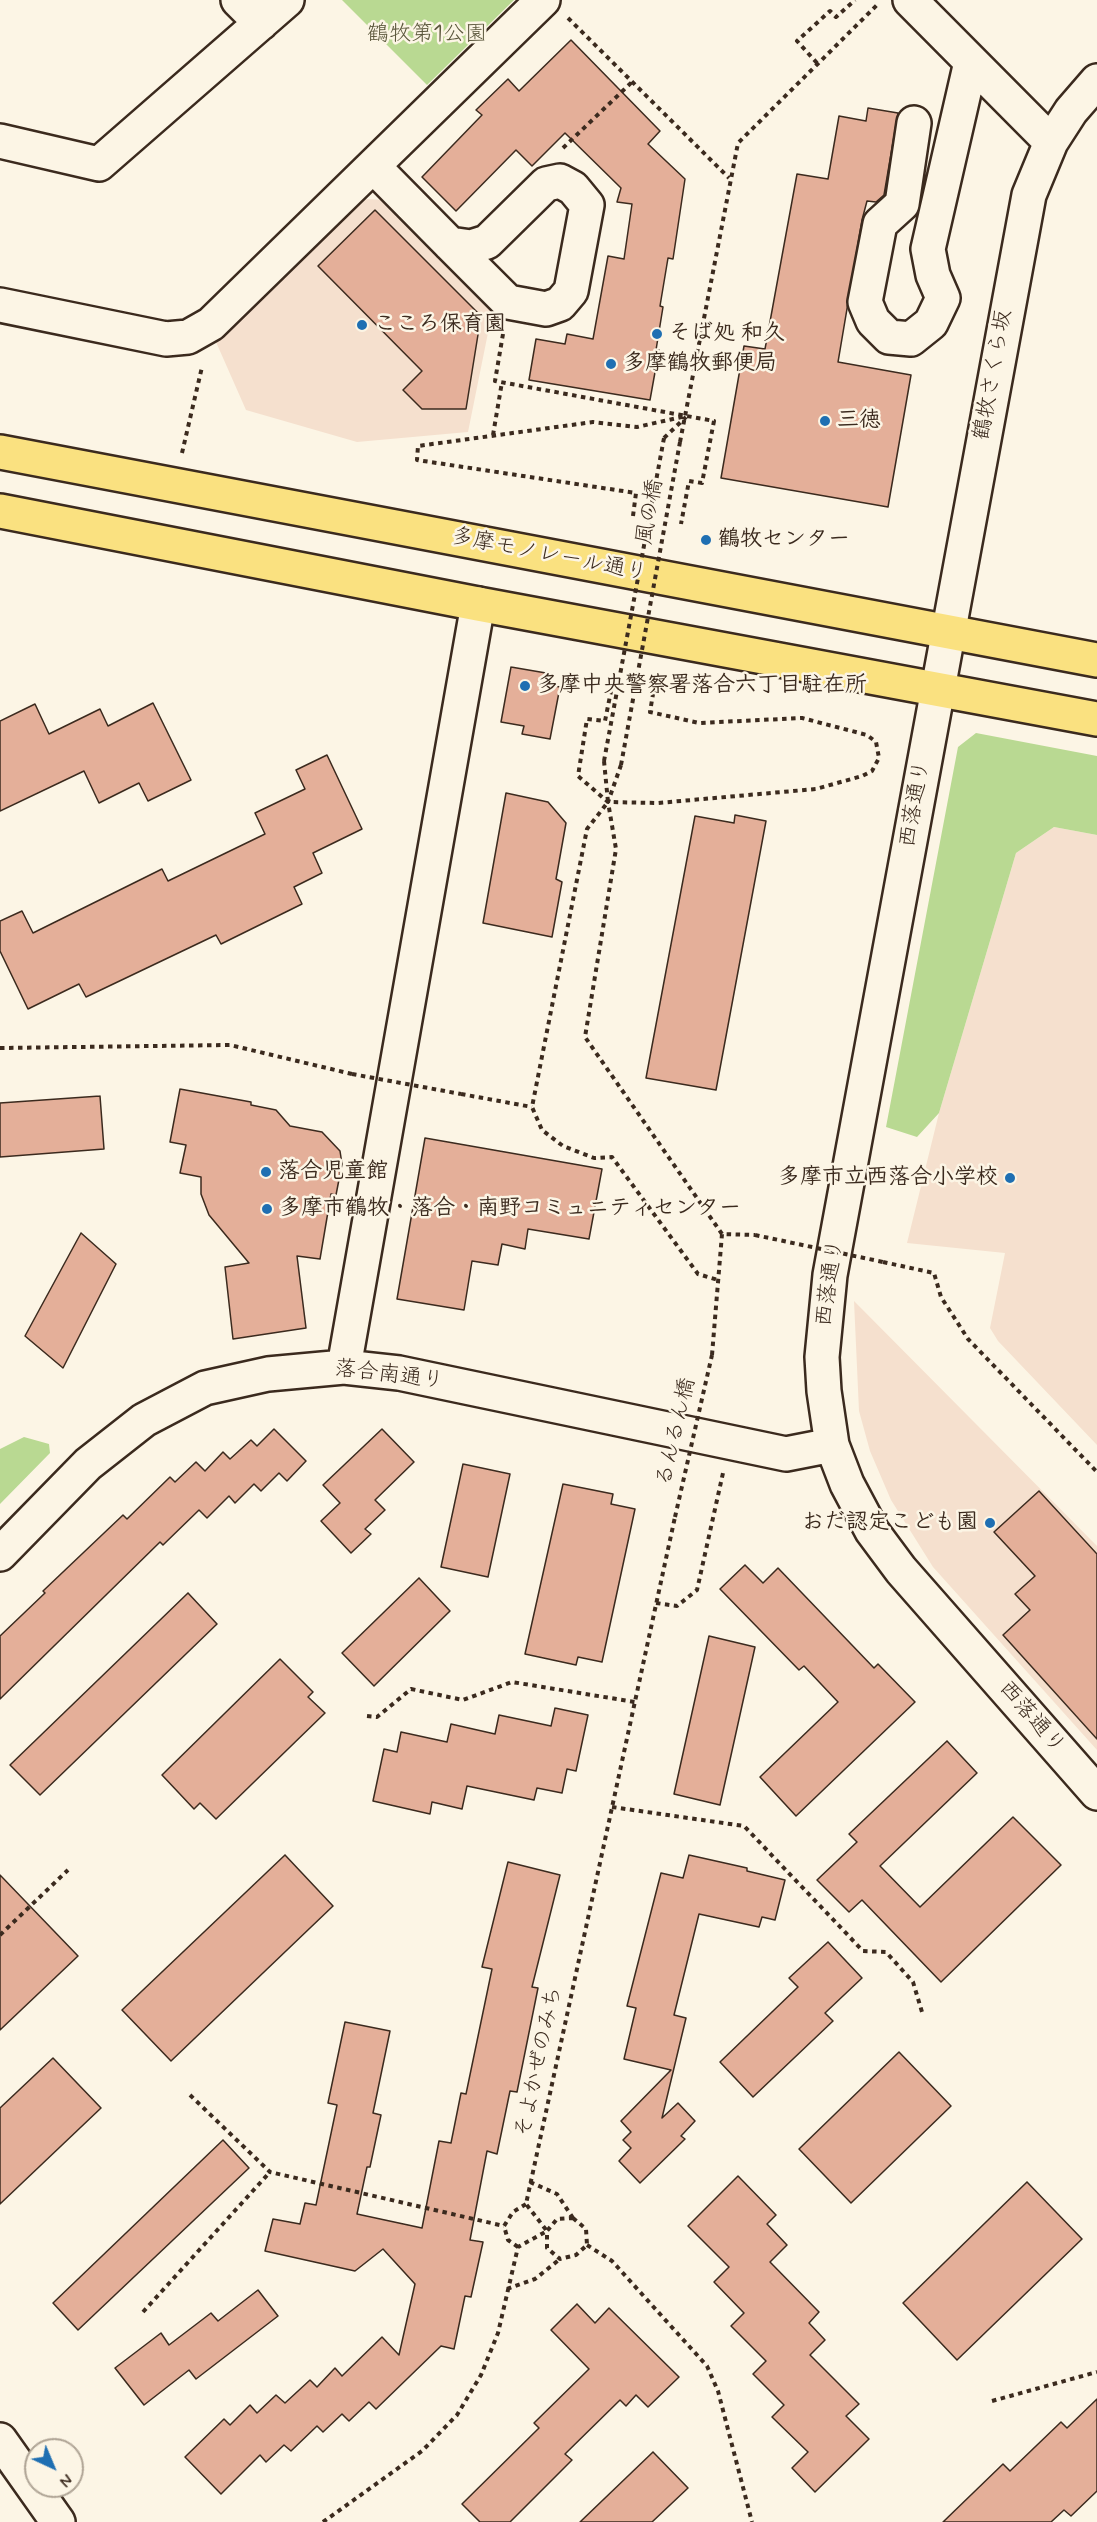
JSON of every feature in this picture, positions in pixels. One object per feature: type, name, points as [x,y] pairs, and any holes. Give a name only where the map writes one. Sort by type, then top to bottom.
[{"type":"main road","name":"多摩モノレール通り","points":[[0,452],[1097,660]]},
{"type":"main road","points":[[0,511],[478,604],[1097,719]]},
{"type":"street","points":[[238,0],[261,23]]},
{"type":"street","points":[[0,141],[99,164],[287,0]]},
{"type":"street","points":[[910,0],[1051,142]]},
{"type":"street","points":[[0,305],[166,339],[188,337],[211,324],[374,166],[555,8]]},
{"type":"street","points":[[914,123],[902,204],[880,224],[865,302],[873,321],[889,337],[911,339],[931,323],[943,298],[933,275],[928,249],[971,62]]},
{"type":"street","name":"鶴牧さくら坂","points":[[938,688],[1019,239],[1029,195],[1051,142],[1071,111],[1097,81]]},
{"type":"street","points":[[374,166],[483,278],[508,302],[546,309],[560,304],[571,291],[587,205],[573,188],[560,182],[546,184],[489,239],[471,247],[450,244]]},
{"type":"street","points":[[483,278],[483,253],[489,239]]},
{"type":"street","points":[[344,1366],[478,604]]},
{"type":"street","name":"西落通り","points":[[938,688],[828,1284],[822,1357],[824,1391],[832,1445],[847,1484],[872,1531],[901,1570],[1097,1793]]},
{"type":"street","name":"落合南通り","points":[[0,1554],[88,1464],[144,1420],[205,1388],[268,1374],[344,1366],[399,1373],[786,1454],[832,1445]]},
{"type":"street","points":[[0,2440],[58,2522]]},
{"type":"path","points":[[817,63],[797,41],[830,11],[836,17],[855,0]]},
{"type":"path","name":"風の橋","points":[[608,802],[621,765],[729,178],[738,143],[882,0]]},
{"type":"path","points":[[555,8],[729,178]]},
{"type":"path","points":[[560,182],[561,151],[632,82]]},
{"type":"path","points":[[508,302],[495,381],[714,421],[702,483],[689,481],[681,524]]},
{"type":"path","points":[[182,454],[211,324]]},
{"type":"path","points":[[493,435],[502,382]]},
{"type":"path","points":[[633,516],[636,493],[417,460],[418,446],[594,422],[636,427],[686,416]]},
{"type":"path","name":"風の橋","points":[[686,416],[664,438],[604,761],[616,849],[585,1037],[722,1234]]},
{"type":"path","points":[[613,681],[605,721],[587,719],[578,776],[608,802],[657,803],[816,789],[862,776],[872,771],[879,758],[876,742],[867,735],[802,718],[699,723],[650,712],[654,687]]},
{"type":"path","points":[[608,802],[587,829],[532,1107],[543,1130],[563,1146],[594,1158],[612,1157],[698,1274],[718,1280]]},
{"type":"path","points":[[0,1048],[230,1045],[352,1074],[532,1107]]},
{"type":"path","points":[[722,1234],[755,1235],[934,1273],[941,1297],[968,1339],[1097,1472]]},
{"type":"path","name":"るんるん橋","points":[[675,1517],[712,1355],[722,1234]]},
{"type":"path","points":[[656,1603],[677,1606],[697,1590],[723,1473]]},
{"type":"path","name":"そよかぜのみち","points":[[526,2204],[675,1517]]},
{"type":"path","points":[[367,1716],[377,1717],[411,1689],[463,1700],[512,1682],[635,1702]]},
{"type":"path","points":[[612,1807],[744,1826],[863,1951],[886,1952],[913,1982],[922,2012]]},
{"type":"path","points":[[0,1935],[68,1870]]},
{"type":"path","points":[[190,2095],[270,2172],[504,2226]]},
{"type":"path","points":[[143,2312],[270,2172]]},
{"type":"path","points":[[530,2182],[557,2194],[573,2218],[586,2229],[587,2245]]},
{"type":"path","points":[[518,2247],[508,2240],[504,2226],[513,2212],[526,2204],[547,2231],[547,2248],[560,2259]]},
{"type":"path","points":[[323,2522],[422,2451],[457,2415],[481,2376],[498,2333],[518,2247],[547,2231],[557,2219],[573,2218]]},
{"type":"path","points":[[507,2289],[535,2279],[560,2259],[576,2254],[587,2245]]},
{"type":"path","points":[[587,2245],[612,2261],[707,2366],[718,2391],[753,2522]]},
{"type":"path","points":[[992,2401],[1097,2372]]},
{"type":"shaded area","name":"こころ保育園","points":[[364,199],[386,200],[493,308],[468,432],[357,442],[246,410],[216,342]]},
{"type":"shaded area","name":"多摩市立西落合小学校","points":[[1054,827],[1097,835],[1097,1445],[998,1341],[990,1328],[1005,1253],[907,1243],[939,1113],[1016,853]]},
{"type":"shaded area","name":"おだ認定こども園","points":[[854,1301],[1097,1546],[1097,1750],[933,1567],[891,1500],[870,1451],[859,1411]]},
{"type":"green space","name":"鶴牧第1公園","points":[[342,0],[514,0],[427,85]]},
{"type":"green space","points":[[976,733],[1097,756],[1097,835],[1054,827],[1016,853],[939,1113],[917,1137],[886,1127],[958,747]]},
{"type":"green space","points":[[24,1437],[49,1444],[50,1453],[0,1504],[0,1449]]},
{"type":"building","points":[[571,40],[660,131],[648,144],[685,179],[673,259],[668,258],[660,306],[663,307],[656,350],[659,350],[650,400],[529,380],[536,339],[565,344],[567,334],[593,339],[608,256],[624,259],[632,204],[617,202],[621,188],[565,133],[532,166],[516,150],[456,211],[422,177],[482,115],[476,110],[508,79],[519,91]]},
{"type":"building","points":[[868,108],[898,113],[884,195],[876,202],[867,201],[862,220],[838,362],[911,375],[888,507],[721,478],[744,346],[765,349],[797,174],[828,179],[839,116],[866,121]]},
{"type":"building","points":[[375,210],[481,316],[466,409],[422,409],[403,390],[422,371],[318,266]]},
{"type":"building","points":[[511,667],[546,673],[544,684],[560,687],[550,739],[522,734],[524,726],[501,722]]},
{"type":"building","points":[[153,703],[191,780],[148,801],[139,783],[99,803],[84,771],[0,811],[0,721],[35,704],[49,734],[100,709],[108,726]]},
{"type":"building","points":[[327,755],[362,829],[313,853],[322,873],[294,887],[302,904],[221,944],[216,935],[86,997],[79,984],[28,1009],[0,951],[0,921],[22,911],[33,933],[162,869],[168,881],[265,834],[255,813],[305,789],[296,770]]},
{"type":"building","points":[[506,793],[548,802],[566,823],[556,879],[562,882],[552,937],[483,923]]},
{"type":"building","points":[[735,815],[766,821],[716,1090],[646,1078],[695,816],[734,823]]},
{"type":"building","name":"多摩市鶴牧・落合・南野コミュニティセンター","points":[[180,1089],[251,1102],[251,1105],[276,1110],[290,1126],[322,1132],[340,1151],[342,1164],[336,1195],[331,1194],[320,1259],[297,1256],[306,1328],[233,1339],[225,1267],[249,1263],[209,1215],[201,1194],[201,1177],[180,1173],[186,1145],[170,1142]]},
{"type":"building","points":[[100,1096],[104,1149],[0,1157],[0,1103]]},
{"type":"building","points":[[425,1138],[602,1169],[589,1239],[528,1229],[525,1249],[502,1244],[498,1265],[472,1261],[464,1310],[397,1299]]},
{"type":"building","points":[[81,1233],[116,1264],[63,1368],[25,1336]]},
{"type":"building","points":[[274,1429],[306,1461],[287,1481],[279,1473],[261,1491],[254,1484],[235,1503],[229,1496],[207,1518],[199,1510],[163,1545],[160,1542],[0,1699],[0,1636],[45,1593],[43,1591],[123,1515],[127,1519],[170,1477],[175,1482],[196,1462],[205,1471],[223,1452],[230,1459],[251,1440],[257,1446]]},
{"type":"building","points":[[382,1429],[414,1462],[375,1500],[385,1510],[365,1529],[371,1534],[351,1553],[321,1521],[340,1503],[323,1485]]},
{"type":"building","points":[[463,1464],[510,1474],[488,1577],[441,1567]]},
{"type":"building","points":[[563,1484],[613,1494],[611,1504],[635,1509],[602,1662],[578,1657],[576,1665],[525,1654]]},
{"type":"building","points":[[1039,1491],[1097,1554],[1097,1739],[1003,1635],[1030,1610],[1015,1594],[1035,1576],[994,1532]]},
{"type":"building","points":[[745,1565],[763,1583],[778,1568],[874,1668],[878,1664],[915,1702],[796,1816],[760,1777],[838,1702],[804,1666],[799,1670],[720,1589]]},
{"type":"building","points":[[419,1578],[450,1611],[374,1686],[342,1653]]},
{"type":"building","points":[[188,1593],[217,1624],[40,1795],[10,1765]]},
{"type":"building","points":[[709,1636],[755,1647],[720,1805],[674,1794]]},
{"type":"building","points":[[280,1659],[313,1692],[308,1697],[325,1713],[216,1819],[200,1803],[194,1809],[162,1775]]},
{"type":"building","points":[[555,1708],[588,1715],[576,1771],[567,1769],[562,1793],[537,1788],[534,1800],[467,1786],[462,1809],[432,1802],[430,1814],[373,1801],[384,1749],[397,1752],[401,1732],[447,1742],[451,1724],[495,1734],[499,1715],[551,1726]]},
{"type":"building","points":[[947,1741],[977,1773],[880,1866],[920,1907],[1013,1817],[1061,1865],[941,1982],[862,1900],[849,1912],[817,1880],[857,1842],[849,1834]]},
{"type":"building","points":[[285,1855],[333,1906],[171,2061],[122,2010]]},
{"type":"building","points":[[689,1855],[747,1868],[747,1871],[785,1880],[775,1920],[762,1917],[759,1927],[699,1914],[674,2015],[686,2018],[662,2118],[678,2103],[695,2121],[681,2136],[685,2139],[640,2183],[619,2161],[631,2148],[623,2140],[631,2132],[621,2121],[671,2070],[624,2059],[636,2008],[627,2006],[661,1873],[683,1878]]},
{"type":"building","points":[[508,1862],[560,1875],[532,1987],[538,1988],[517,2092],[510,2091],[497,2154],[487,2151],[470,2240],[483,2242],[471,2297],[465,2296],[454,2349],[441,2346],[376,2409],[369,2402],[349,2421],[342,2414],[323,2432],[317,2426],[291,2451],[284,2445],[266,2462],[260,2455],[221,2494],[185,2457],[224,2419],[230,2425],[250,2405],[257,2413],[276,2395],[285,2403],[310,2380],[317,2387],[335,2368],[342,2376],[382,2337],[399,2355],[415,2284],[383,2249],[355,2271],[265,2251],[273,2219],[300,2224],[305,2203],[316,2205],[337,2105],[328,2103],[345,2022],[390,2031],[373,2113],[381,2115],[357,2214],[422,2228],[439,2141],[451,2143],[461,2093],[466,2094],[492,1969],[482,1967]]},
{"type":"building","points":[[0,1875],[78,1956],[0,2030]]},
{"type":"building","points":[[828,1942],[862,1978],[825,2013],[833,2021],[753,2097],[720,2062],[798,1987],[789,1978]]},
{"type":"building","points":[[899,2052],[951,2106],[851,2203],[799,2149]]},
{"type":"building","points":[[53,2058],[101,2108],[0,2204],[0,2108]]},
{"type":"building","points":[[223,2140],[249,2168],[78,2330],[53,2303]]},
{"type":"building","points":[[738,2176],[776,2215],[767,2224],[787,2245],[770,2262],[819,2312],[809,2323],[825,2340],[810,2355],[859,2404],[846,2416],[869,2439],[815,2492],[792,2468],[808,2452],[772,2417],[784,2405],[753,2374],[766,2361],[731,2326],[744,2313],[714,2282],[729,2267],[688,2226]]},
{"type":"building","points":[[1027,2182],[1082,2239],[957,2360],[903,2303]]},
{"type":"building","points":[[258,2290],[278,2316],[196,2379],[189,2370],[144,2405],[115,2368],[161,2333],[169,2345],[211,2313],[218,2321]]},
{"type":"building","points":[[577,2304],[595,2323],[609,2308],[679,2377],[648,2407],[636,2395],[626,2406],[620,2400],[565,2454],[572,2460],[510,2522],[480,2522],[462,2504],[539,2428],[534,2423],[589,2369],[551,2330]]},
{"type":"building","points":[[1097,2399],[1097,2491],[1071,2516],[1064,2510],[1051,2522],[943,2522],[1003,2464],[1010,2471],[1061,2422],[1067,2428]]},
{"type":"building","points":[[653,2452],[688,2488],[652,2522],[580,2522]]},
{"type":"place","name":"こころ保育園","points":[[362,325]]},
{"type":"place","name":"そば処 和久","points":[[657,334]]},
{"type":"place","name":"多摩鶴牧郵便局","points":[[611,364]]},
{"type":"place","name":"三徳","points":[[825,421]]},
{"type":"place","name":"鶴牧センター","points":[[706,540]]},
{"type":"place","name":"多摩中央警察署落合六丁目駐在所","points":[[525,686]]},
{"type":"place","name":"落合児童館","points":[[266,1172]]},
{"type":"place","name":"多摩市立西落合小学校","points":[[1010,1178]]},
{"type":"place","name":"多摩市鶴牧・落合・南野コミュニティセンター","points":[[267,1209]]},
{"type":"place","name":"おだ認定こども園","points":[[990,1523]]}]
